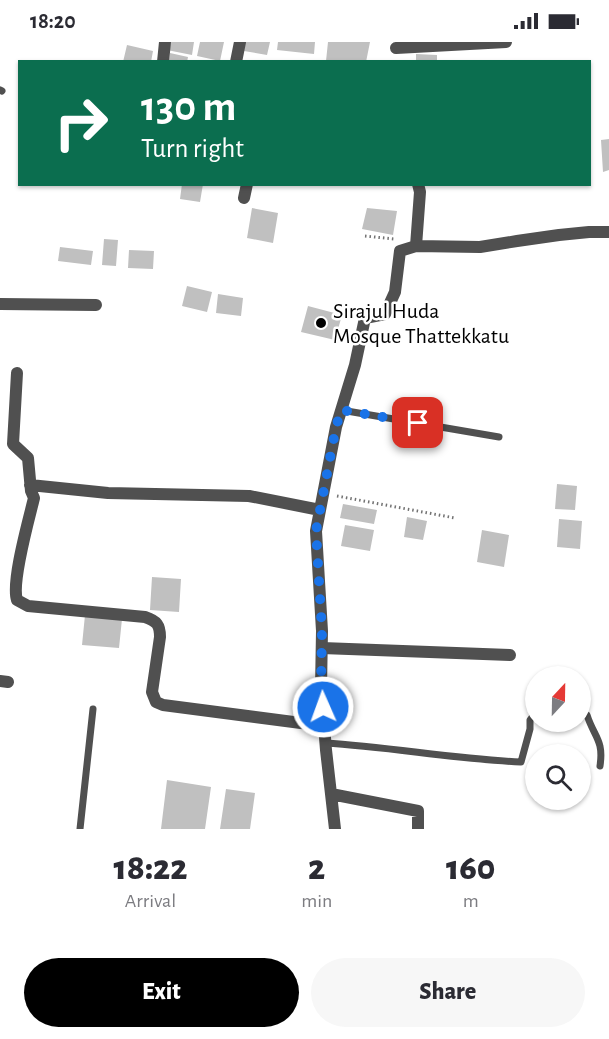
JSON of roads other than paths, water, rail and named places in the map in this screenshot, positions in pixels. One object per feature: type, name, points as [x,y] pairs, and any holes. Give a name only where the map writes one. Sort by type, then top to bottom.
[{"type":"street","points":[[163,60],[165,42]]},
{"type":"street","points":[[236,60],[240,42]]},
{"type":"street","points":[[394,60],[396,45],[506,42]]},
{"type":"street","points":[[244,198],[247,186]]},
{"type":"street","points":[[416,244],[418,186]]},
{"type":"street","points":[[335,829],[321,688],[320,585],[316,531],[336,427],[355,365],[365,318],[385,314],[395,292],[400,251],[416,244],[480,248],[517,240],[609,232]]},
{"type":"street","points":[[0,304],[96,305]]},
{"type":"street","points":[[17,373],[13,444],[28,458],[30,484],[34,498],[16,578],[17,600],[28,606],[145,617],[153,620],[160,630],[160,637],[152,692],[156,702],[163,705],[324,726]]},
{"type":"street","points":[[30,484],[108,493],[249,496],[320,510]]},
{"type":"street","points":[[322,648],[510,655]]},
{"type":"street","points":[[331,794],[418,811],[418,829]]},
{"type":"lane","points":[[341,410],[499,437]]},
{"type":"lane","points":[[80,829],[93,709]]},
{"type":"lane","points":[[591,727],[600,742],[602,755],[600,766]]},
{"type":"lane","points":[[325,742],[521,762],[529,732]]},
{"type":"place","name":"Sirajul Huda Mosque Thattekkatu","points":[[321,323]]}]
